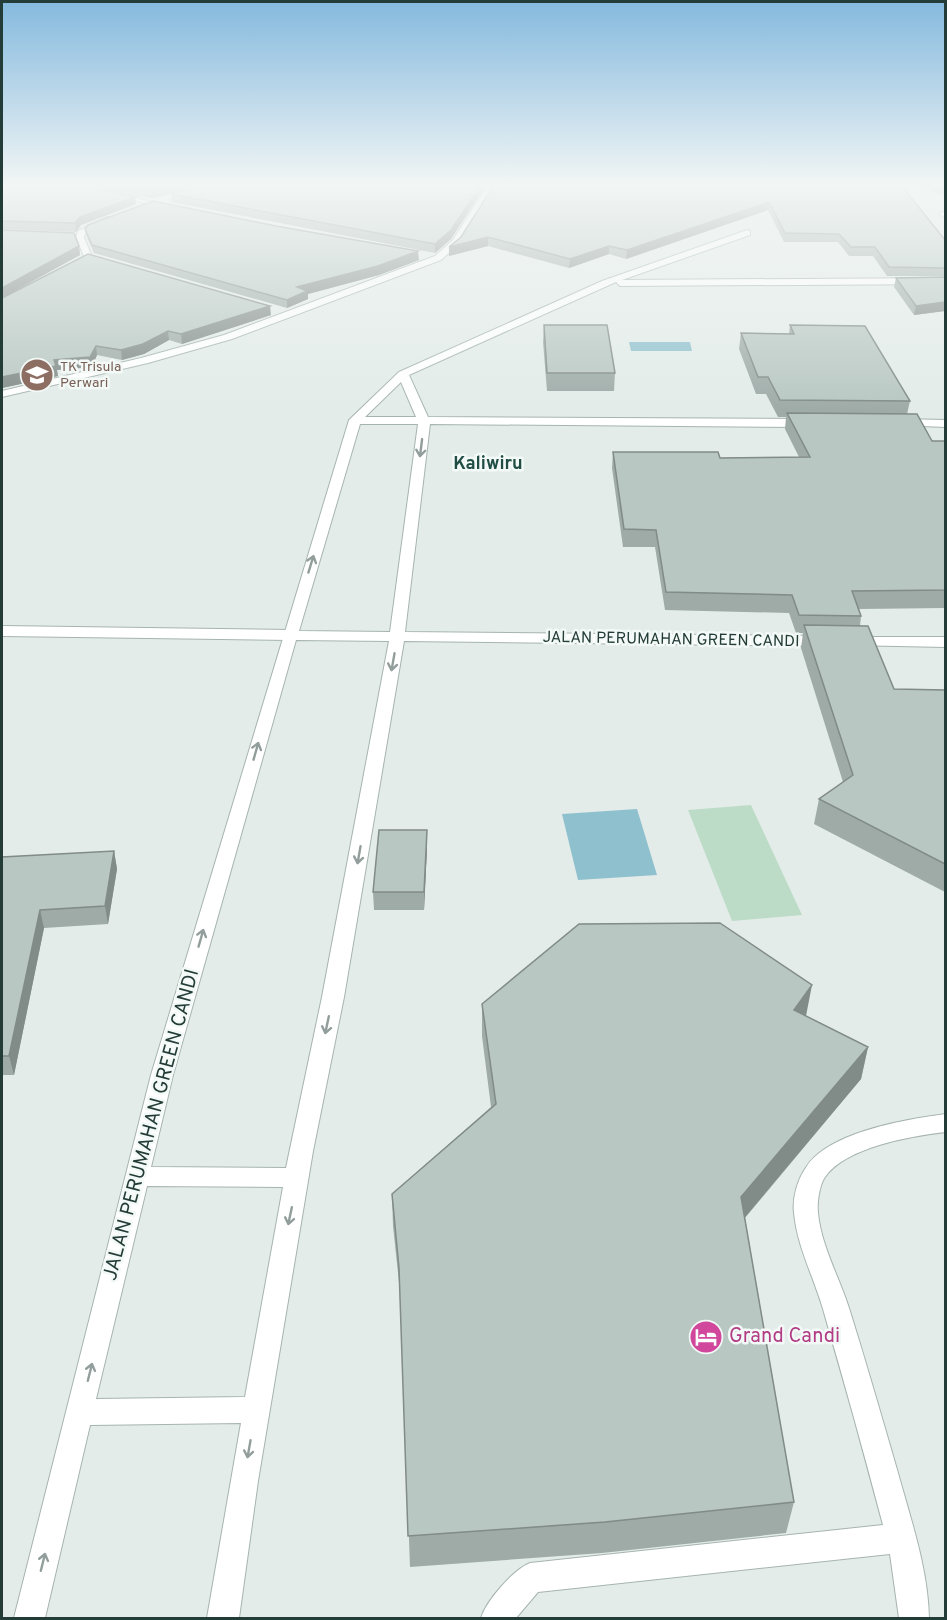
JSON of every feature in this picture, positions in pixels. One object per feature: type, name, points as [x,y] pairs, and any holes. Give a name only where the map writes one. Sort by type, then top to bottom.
[{"type":"street","points":[[2,394],[144,362],[228,337],[281,313],[431,261]]},
{"type":"street","name":"JALAN PERUMAHAN GREEN CANDI","points":[[29,1618],[165,1064],[355,420],[403,374],[605,283],[669,261]]},
{"type":"street","name":"JALAN PERUMAHAN GREEN CANDI","points":[[605,283],[945,282]]},
{"type":"street","points":[[223,1618],[296,1178],[333,997],[397,637],[424,422],[403,374]]},
{"type":"street","points":[[355,420],[827,423]]},
{"type":"street","points":[[886,423],[945,424]]},
{"type":"street","points":[[2,631],[290,634]]},
{"type":"street","name":"JALAN PERUMAHAN GREEN CANDI","points":[[290,634],[945,642]]},
{"type":"street","points":[[914,1618],[912,1584],[902,1538],[839,1319],[805,1213],[808,1190],[815,1172],[829,1159],[885,1134],[921,1125],[945,1123]]},
{"type":"street","points":[[137,1176],[296,1178]]},
{"type":"street","points":[[80,1412],[256,1410]]},
{"type":"street","points":[[496,1618],[530,1578],[902,1538]]},
{"type":"green space","points":[[751,805],[802,915],[732,921],[688,810]]},
{"type":"water","points":[[629,342],[690,342],[692,351],[631,351]]},
{"type":"water","points":[[637,809],[657,875],[578,880],[562,814]]},
{"type":"building","points":[[2,261],[52,261],[2,288]]},
{"type":"building","points":[[75,261],[111,261],[270,306],[181,334],[168,331],[143,344],[121,350],[96,346],[90,357],[54,360],[56,366],[2,377],[2,298]]},
{"type":"building","points":[[147,261],[392,261],[297,287],[307,291],[287,300]]},
{"type":"building","points":[[885,261],[945,261],[945,268],[889,267]]},
{"type":"building","points":[[945,277],[945,302],[916,306],[896,278]]},
{"type":"building","points":[[544,325],[607,325],[615,373],[547,373]]},
{"type":"building","points":[[790,325],[865,326],[910,401],[780,400],[768,377],[758,377],[741,333],[794,334]]},
{"type":"building","points":[[787,413],[917,414],[932,441],[945,441],[945,590],[852,591],[861,616],[799,615],[792,595],[666,592],[656,530],[624,529],[613,452],[718,452],[720,458],[810,457]]},
{"type":"building","points":[[804,625],[868,626],[894,689],[945,690],[945,864],[819,799],[853,775]]},
{"type":"building","points":[[379,830],[427,830],[424,892],[373,892]]},
{"type":"building","points":[[114,851],[105,906],[40,910],[9,1056],[2,1056],[2,857]]},
{"type":"building","points":[[720,923],[812,985],[794,1010],[868,1047],[741,1197],[794,1502],[605,1522],[408,1536],[399,1268],[392,1194],[496,1104],[482,1004],[579,924]]},
{"type":"place","name":"TK Trisula Perwari","points":[[37,375]]},
{"type":"place","name":"Grand Candi","points":[[706,1337]]},
{"type":"district","name":"Kaliwiru","points":[[488,464]]}]
